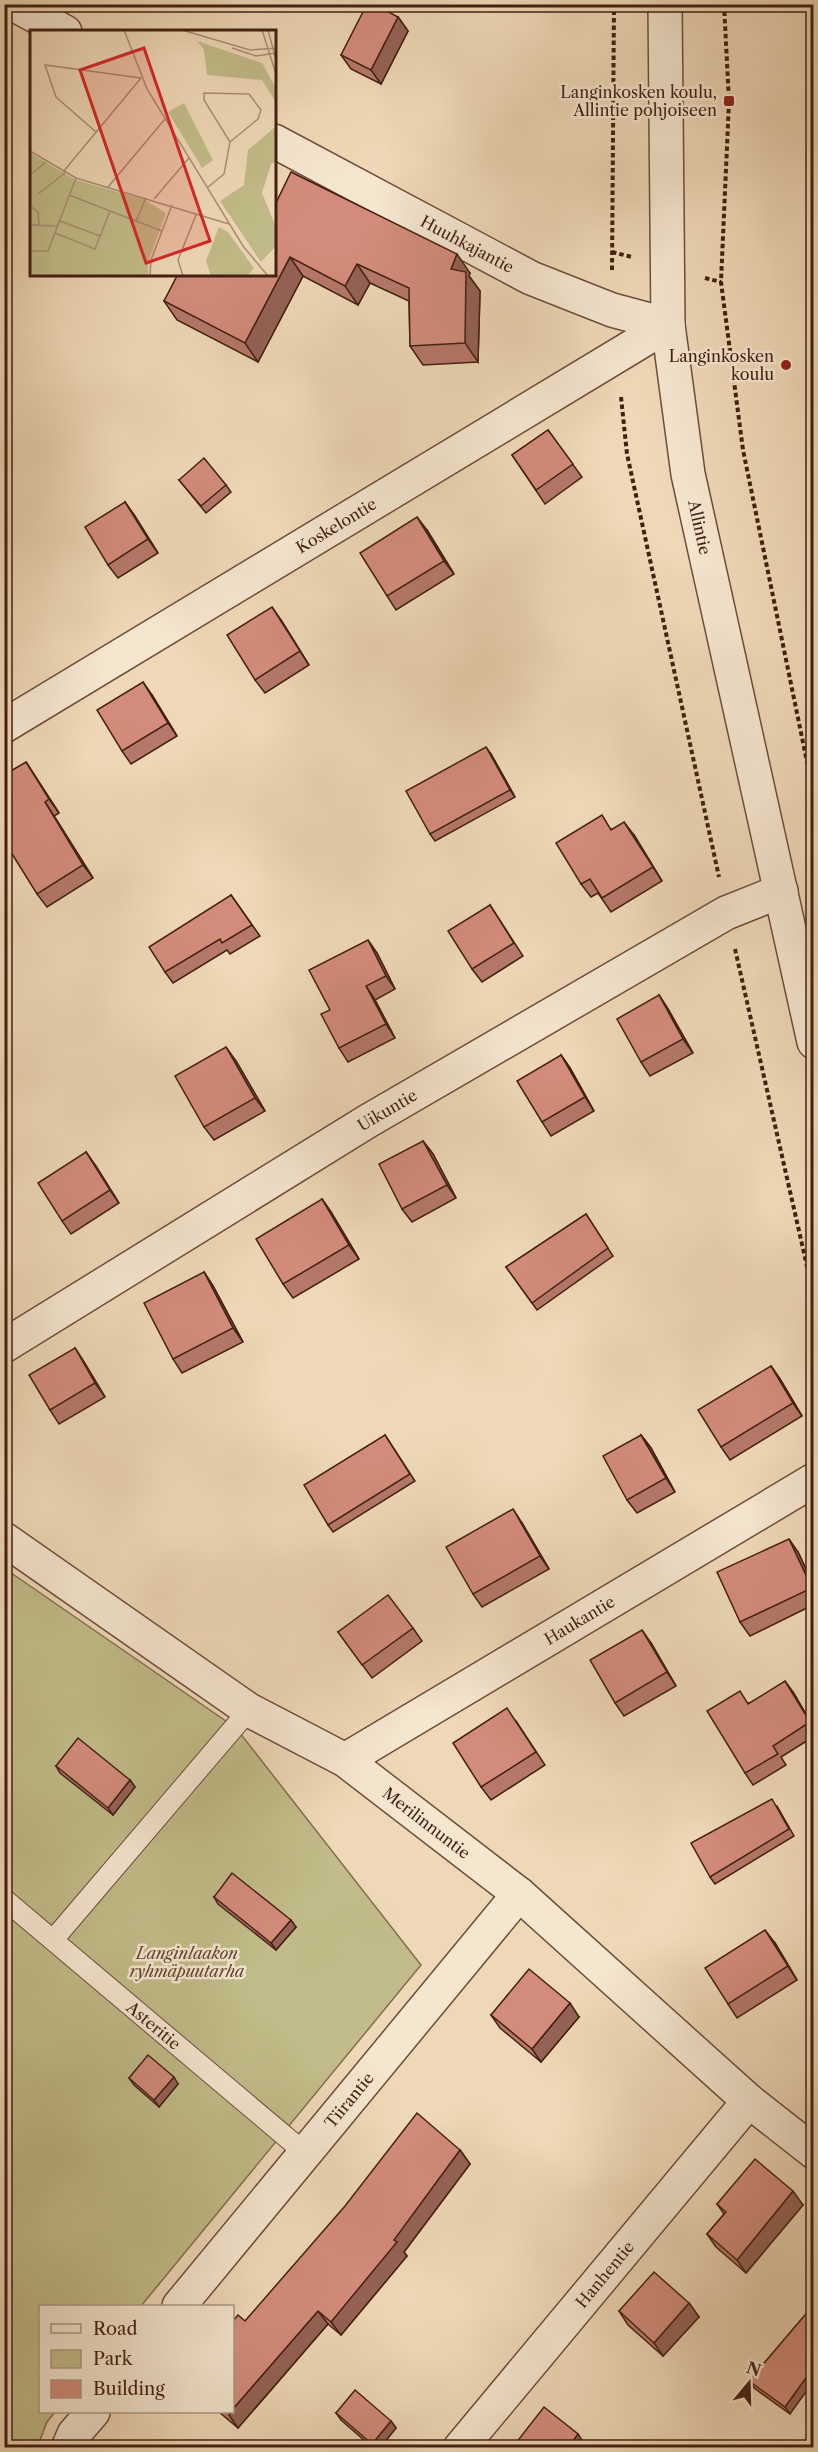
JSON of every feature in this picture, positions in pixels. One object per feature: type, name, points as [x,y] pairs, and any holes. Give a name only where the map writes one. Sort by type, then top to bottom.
[{"type":"street","points":[[13,4],[61,30]]},
{"type":"street","name":"Allintie","points":[[665,4],[668,326],[688,474],[813,1042]]},
{"type":"street","name":"Huuhkajantie","points":[[276,142],[531,278],[612,310],[668,326]]},
{"type":"street","name":"Koskelontie","points":[[4,726],[668,326]]},
{"type":"street","name":"Uikuntie","points":[[4,1346],[368,1121],[726,913],[781,891]]},
{"type":"street","name":"Haukantie","points":[[345,1760],[813,1480]]},
{"type":"street","name":"Merilinnuntie","points":[[4,1539],[249,1710],[345,1760],[519,1894],[749,2100],[813,2152]]},
{"type":"street","name":"Tiirantie","points":[[181,2305],[519,1894]]},
{"type":"street","name":"Hanhentie","points":[[460,2448],[749,2100]]},
{"type":"street","points":[[68,2448],[74,2434],[92,2413]]},
{"type":"lane","points":[[53,1940],[249,1710]]},
{"type":"lane","name":"Asteritie","points":[[4,1899],[305,2152]]},
{"type":"path","points":[[612,310],[614,4]]},
{"type":"path","points":[[724,4],[729,101],[721,282],[743,450],[813,796]]},
{"type":"path","points":[[617,355],[627,454],[726,913],[813,1297]]},
{"type":"green space","name":"Langinlaakon ryhmäpuutarha","points":[[4,1568],[236,1728],[421,1965],[142,2305],[39,2305],[39,2413],[54,2413],[47,2422],[37,2448],[4,2447]]},
{"type":"building","points":[[367,4],[374,4],[398,17],[371,70],[341,55]]},
{"type":"building","points":[[291,172],[457,254],[451,269],[466,272],[465,343],[410,346],[409,288],[357,264],[345,286],[290,257],[245,343],[164,301],[177,276],[276,276],[276,203]]},
{"type":"building","points":[[548,430],[573,464],[536,490],[512,455]]},
{"type":"building","points":[[204,458],[226,485],[201,506],[179,480]]},
{"type":"building","points":[[125,502],[148,539],[108,565],[85,527]]},
{"type":"building","points":[[417,517],[444,561],[387,596],[360,553]]},
{"type":"building","points":[[272,607],[300,651],[255,680],[227,635]]},
{"type":"building","points":[[143,682],[168,723],[122,751],[97,710]]},
{"type":"building","points":[[486,747],[510,790],[430,834],[406,791]]},
{"type":"building","points":[[26,762],[49,799],[45,802],[83,865],[37,894],[4,841],[4,775]]},
{"type":"building","points":[[602,815],[611,830],[624,822],[653,867],[602,898],[590,879],[581,884],[556,843]]},
{"type":"building","points":[[231,895],[252,925],[222,943],[220,939],[165,972],[149,947]]},
{"type":"building","points":[[490,905],[514,943],[472,969],[448,931]]},
{"type":"building","points":[[368,940],[386,976],[366,986],[386,1024],[339,1048],[321,1014],[330,1010],[309,970]]},
{"type":"building","points":[[659,995],[683,1039],[641,1062],[617,1019]]},
{"type":"building","points":[[226,1047],[255,1098],[204,1127],[175,1076]]},
{"type":"building","points":[[561,1055],[585,1097],[542,1122],[517,1081]]},
{"type":"building","points":[[423,1141],[447,1185],[402,1209],[379,1164]]},
{"type":"building","points":[[86,1152],[110,1190],[62,1221],[38,1183]]},
{"type":"building","points":[[322,1199],[349,1245],[283,1284],[256,1239]]},
{"type":"building","points":[[586,1214],[608,1248],[532,1303],[506,1267]]},
{"type":"building","points":[[204,1272],[233,1328],[173,1359],[144,1303]]},
{"type":"building","points":[[75,1348],[95,1383],[50,1410],[29,1375]]},
{"type":"building","points":[[771,1366],[793,1403],[721,1447],[698,1410]]},
{"type":"building","points":[[385,1435],[410,1474],[328,1525],[304,1485]]},
{"type":"building","points":[[641,1435],[666,1478],[627,1500],[603,1456]]},
{"type":"building","points":[[513,1509],[540,1556],[473,1594],[446,1547]]},
{"type":"building","points":[[789,1539],[812,1588],[740,1622],[717,1572]]},
{"type":"building","points":[[388,1595],[413,1628],[362,1665],[338,1632]]},
{"type":"building","points":[[642,1630],[667,1672],[615,1703],[590,1660]]},
{"type":"building","points":[[785,1681],[810,1722],[773,1746],[778,1754],[745,1773],[707,1711],[740,1691],[748,1704]]},
{"type":"building","points":[[507,1708],[536,1752],[481,1787],[453,1743]]},
{"type":"building","points":[[78,1738],[130,1780],[108,1808],[56,1766]]},
{"type":"building","points":[[772,1799],[789,1829],[710,1877],[691,1843]]},
{"type":"building","points":[[232,1873],[291,1920],[271,1943],[214,1897]]},
{"type":"building","points":[[765,1930],[788,1966],[728,2004],[705,1968]]},
{"type":"building","points":[[529,1969],[570,2003],[532,2049],[491,2015]]},
{"type":"building","points":[[148,2055],[174,2077],[154,2100],[129,2078]]},
{"type":"building","points":[[417,2113],[460,2150],[394,2240],[397,2242],[331,2322],[318,2311],[234,2408],[234,2320],[238,2315],[245,2321],[345,2206]]},
{"type":"building","points":[[755,2159],[793,2191],[737,2260],[707,2234],[726,2212],[717,2204]]},
{"type":"building","points":[[654,2272],[689,2303],[654,2343],[619,2311]]},
{"type":"building","points":[[811,2308],[813,2310],[813,2368],[785,2407],[749,2381]]},
{"type":"building","points":[[355,2390],[391,2421],[372,2444],[336,2413]]},
{"type":"building","points":[[544,2407],[578,2434],[568,2448],[512,2448]]},
{"type":"place","name":"Langinkosken koulu, Allintie pohjoiseen","points":[[729,101]]},
{"type":"place","name":"Langinkosken koulu","points":[[786,365]]}]
